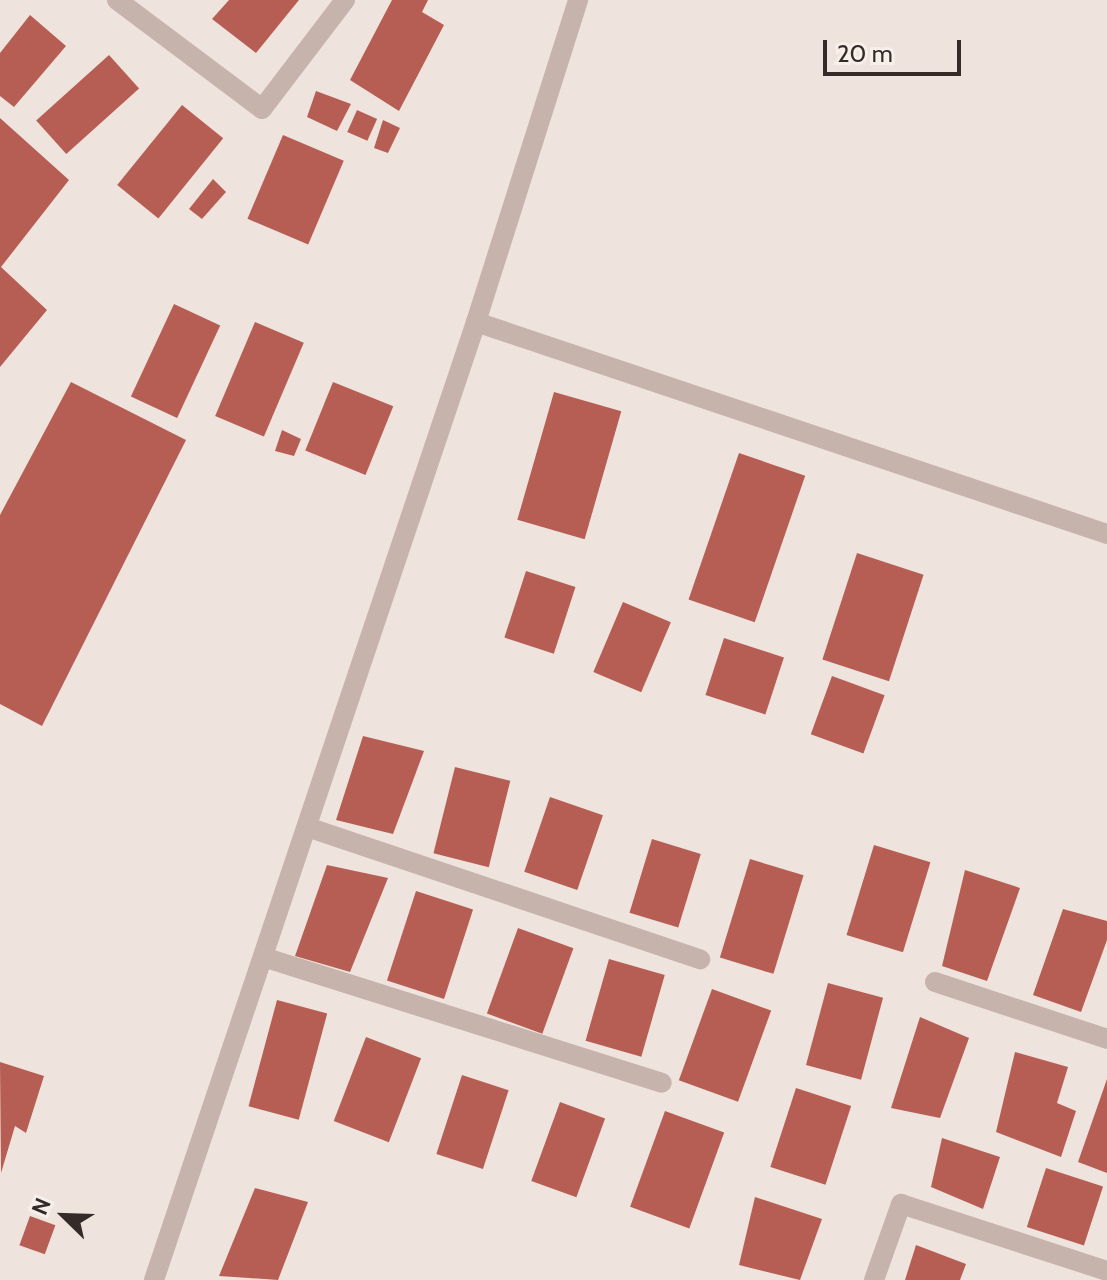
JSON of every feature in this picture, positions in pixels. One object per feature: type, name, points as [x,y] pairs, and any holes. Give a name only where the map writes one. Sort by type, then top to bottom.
[{"type":"street","points":[[117,0],[262,109],[345,0]]},
{"type":"street","points":[[154,1280],[476,322],[578,0]]},
{"type":"street","points":[[476,322],[1107,534]]},
{"type":"street","points":[[307,827],[700,959]]},
{"type":"street","points":[[263,957],[662,1083]]},
{"type":"street","points":[[935,982],[1107,1039]]},
{"type":"street","points":[[874,1280],[901,1204],[1107,1271]]},
{"type":"building","points":[[229,0],[299,0],[256,53],[212,19]]},
{"type":"building","points":[[392,0],[428,0],[422,12],[444,25],[399,111],[350,80]]},
{"type":"building","points":[[30,15],[66,46],[14,107],[0,96],[0,53]]},
{"type":"building","points":[[109,55],[139,88],[66,154],[36,121]]},
{"type":"building","points":[[316,91],[351,104],[337,131],[307,117]]},
{"type":"building","points":[[182,105],[223,138],[158,218],[117,185]]},
{"type":"building","points":[[357,110],[377,119],[367,141],[347,132]]},
{"type":"building","points":[[0,118],[69,180],[1,267],[47,310],[0,367]]},
{"type":"building","points":[[383,120],[400,128],[388,153],[374,148]]},
{"type":"building","points":[[283,135],[344,161],[308,245],[247,219]]},
{"type":"building","points":[[213,179],[226,192],[202,219],[189,209]]},
{"type":"building","points":[[174,304],[220,326],[177,418],[131,396]]},
{"type":"building","points":[[255,322],[304,343],[264,437],[215,416]]},
{"type":"building","points":[[71,382],[186,440],[42,726],[0,704],[0,515]]},
{"type":"building","points":[[333,382],[393,406],[366,475],[305,451]]},
{"type":"building","points":[[554,392],[621,411],[585,539],[517,520]]},
{"type":"building","points":[[282,430],[301,439],[294,456],[275,451]]},
{"type":"building","points":[[739,453],[805,476],[755,622],[689,600]]},
{"type":"building","points":[[857,553],[924,575],[889,681],[822,660]]},
{"type":"building","points":[[526,571],[575,587],[554,654],[504,638]]},
{"type":"building","points":[[623,602],[671,622],[641,692],[593,672]]},
{"type":"building","points":[[724,638],[784,657],[765,715],[705,695]]},
{"type":"building","points":[[832,676],[885,695],[863,753],[811,734]]},
{"type":"building","points":[[363,736],[424,751],[393,834],[336,820]]},
{"type":"building","points":[[455,767],[510,781],[489,867],[433,853]]},
{"type":"building","points":[[550,797],[603,815],[577,890],[524,872]]},
{"type":"building","points":[[652,839],[701,854],[678,928],[629,913]]},
{"type":"building","points":[[874,845],[930,862],[903,952],[847,935]]},
{"type":"building","points":[[750,859],[804,875],[773,974],[720,957]]},
{"type":"building","points":[[327,865],[388,878],[350,972],[295,956]]},
{"type":"building","points":[[965,870],[1020,888],[987,981],[942,966]]},
{"type":"building","points":[[416,891],[473,910],[444,999],[387,980]]},
{"type":"building","points":[[1063,909],[1107,921],[1107,940],[1081,1012],[1033,995]]},
{"type":"building","points":[[518,928],[573,948],[542,1034],[487,1014]]},
{"type":"building","points":[[609,959],[665,975],[641,1057],[586,1041]]},
{"type":"building","points":[[828,983],[883,998],[861,1080],[806,1065]]},
{"type":"building","points":[[712,989],[771,1011],[738,1102],[679,1080]]},
{"type":"building","points":[[277,1000],[327,1013],[299,1120],[249,1106]]},
{"type":"building","points":[[920,1017],[969,1038],[940,1118],[891,1108]]},
{"type":"building","points":[[366,1037],[421,1058],[389,1142],[334,1121]]},
{"type":"building","points":[[1015,1052],[1068,1067],[1057,1103],[1076,1111],[1061,1157],[996,1132]]},
{"type":"building","points":[[0,1062],[44,1076],[26,1133],[15,1126],[1,1173]]},
{"type":"building","points":[[462,1075],[509,1090],[483,1169],[436,1154]]},
{"type":"building","points":[[1107,1079],[1107,1173],[1078,1162]]},
{"type":"building","points":[[796,1088],[851,1106],[826,1185],[770,1167]]},
{"type":"building","points":[[560,1102],[605,1118],[576,1197],[531,1181]]},
{"type":"building","points":[[665,1111],[724,1133],[689,1228],[630,1207]]},
{"type":"building","points":[[942,1138],[1000,1157],[983,1209],[931,1187]]},
{"type":"building","points":[[1046,1168],[1103,1187],[1084,1246],[1027,1227]]},
{"type":"building","points":[[255,1188],[308,1202],[278,1280],[219,1276]]},
{"type":"building","points":[[755,1197],[822,1219],[800,1280],[739,1265]]},
{"type":"building","points":[[30,1216],[55,1225],[45,1254],[19,1245]]},
{"type":"building","points":[[916,1245],[966,1264],[960,1280],[905,1280]]}]
